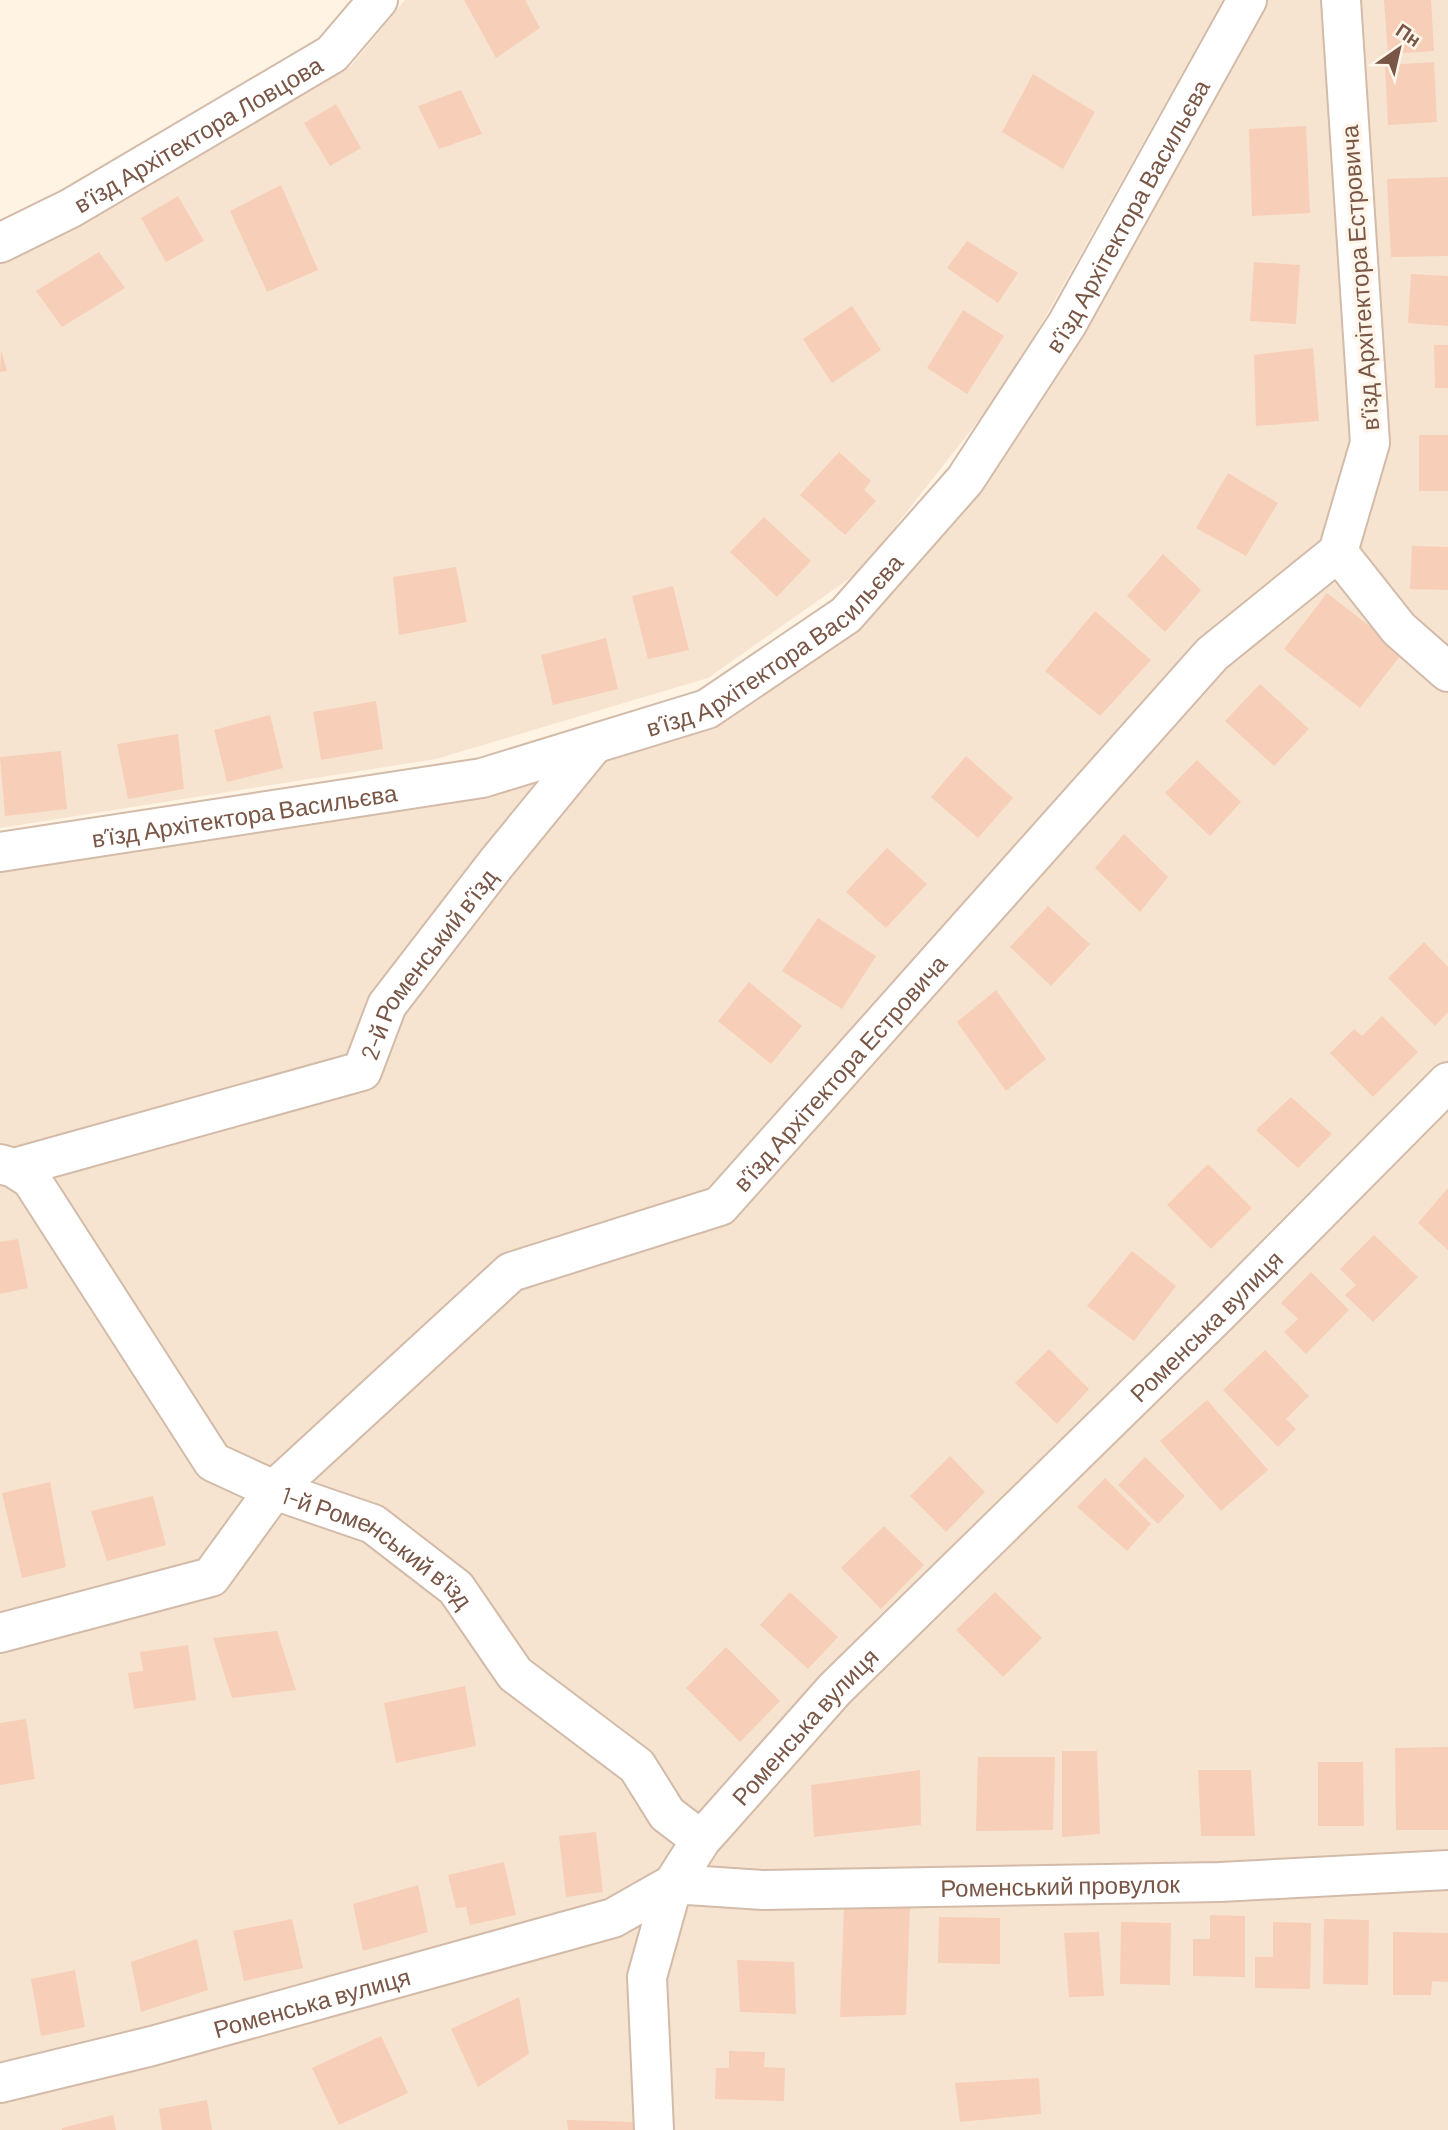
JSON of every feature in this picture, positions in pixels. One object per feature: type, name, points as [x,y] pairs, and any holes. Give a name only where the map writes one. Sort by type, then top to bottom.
[{"type":"street","name":"в’їзд Архітектора Ловцова","points":[[0,243],[71,208],[332,54],[378,0]]},
{"type":"street","name":"в’їзд Архітектора Васильєва","points":[[0,852],[482,778],[707,709],[846,615],[965,480],[1067,324],[1247,0]]},
{"type":"street","name":"в’їзд Архітектора Естровича","points":[[274,1490],[511,1272],[720,1206],[1212,654],[1338,552],[1370,443],[1341,0]]},
{"type":"street","points":[[1338,552],[1399,629],[1448,672]]},
{"type":"street","name":"2-й Роменський в’їзд","points":[[7,1166],[362,1071],[387,1005],[495,865],[594,744]]},
{"type":"street","name":"Роменська вулиця","points":[[0,2083],[152,2046],[613,1918],[673,1884],[701,1840],[835,1689],[1219,1313],[1448,1082]]},
{"type":"street","name":"2-й Роменський в’їзд","points":[[7,1166],[31,1179],[213,1462],[274,1490]]},
{"type":"street","name":"1-й Роменський в’їзд","points":[[0,1633],[211,1577],[274,1490],[373,1524],[456,1588],[515,1674],[637,1766],[667,1814],[701,1840]]},
{"type":"street","name":"Роменський провулок","points":[[673,1884],[777,1890],[1220,1882],[1448,1870]]},
{"type":"street","points":[[654,2130],[648,1977],[673,1884]]},
{"type":"shaded area","points":[[405,0],[1223,0],[1009,382],[860,571],[708,678],[436,759],[0,828],[0,260],[351,66]]},
{"type":"shaded area","points":[[1265,0],[1448,0],[1448,2130],[0,2130],[0,869],[480,789],[849,631]]},
{"type":"building","points":[[464,0],[525,0],[540,28],[496,58]]},
{"type":"building","points":[[1384,0],[1431,0],[1434,51],[1388,54]]},
{"type":"building","points":[[1434,62],[1437,122],[1388,125],[1385,65]]},
{"type":"building","points":[[1033,74],[1095,112],[1063,169],[1002,132]]},
{"type":"building","points":[[461,90],[482,134],[439,149],[418,106]]},
{"type":"building","points":[[336,104],[361,148],[330,166],[304,123]]},
{"type":"building","points":[[1306,126],[1310,213],[1252,216],[1249,129]]},
{"type":"building","points":[[1448,177],[1448,256],[1391,257],[1387,179]]},
{"type":"building","points":[[281,185],[318,270],[267,292],[230,211]]},
{"type":"building","points":[[178,196],[204,241],[166,262],[141,218]]},
{"type":"building","points":[[967,241],[1018,273],[998,303],[947,268]]},
{"type":"building","points":[[99,252],[125,288],[62,327],[36,291]]},
{"type":"building","points":[[1254,262],[1300,265],[1296,324],[1250,321]]},
{"type":"building","points":[[1411,274],[1448,276],[1448,326],[1408,323]]},
{"type":"building","points":[[852,306],[881,350],[832,383],[803,339]]},
{"type":"building","points":[[963,310],[1004,336],[967,394],[927,368]]},
{"type":"building","points":[[1434,345],[1448,345],[1448,388],[1435,388]]},
{"type":"building","points":[[1313,348],[1319,421],[1256,426],[1254,355]]},
{"type":"building","points":[[1,350],[7,371],[0,372]]},
{"type":"building","points":[[1419,435],[1448,435],[1448,491],[1419,491]]},
{"type":"building","points":[[839,452],[871,481],[864,490],[876,501],[845,535],[800,495]]},
{"type":"building","points":[[1228,473],[1278,503],[1246,556],[1196,528]]},
{"type":"building","points":[[764,517],[811,561],[777,597],[730,552]]},
{"type":"building","points":[[1412,546],[1448,547],[1448,590],[1410,589]]},
{"type":"building","points":[[1163,554],[1201,590],[1165,632],[1127,596]]},
{"type":"building","points":[[456,567],[467,622],[399,635],[393,577]]},
{"type":"building","points":[[673,586],[689,650],[648,659],[632,596]]},
{"type":"building","points":[[1327,593],[1403,652],[1360,708],[1284,649]]},
{"type":"building","points":[[1095,611],[1151,660],[1100,716],[1045,671]]},
{"type":"building","points":[[606,638],[618,689],[553,705],[541,655]]},
{"type":"building","points":[[1260,684],[1309,729],[1274,766],[1225,721]]},
{"type":"building","points":[[376,701],[383,749],[321,760],[313,712]]},
{"type":"building","points":[[270,715],[283,768],[227,782],[214,730]]},
{"type":"building","points":[[178,734],[184,789],[128,799],[117,744]]},
{"type":"building","points":[[61,751],[67,809],[5,816],[0,757]]},
{"type":"building","points":[[966,756],[1013,798],[978,838],[931,797]]},
{"type":"building","points":[[1197,760],[1241,802],[1210,836],[1165,793]]},
{"type":"building","points":[[1124,834],[1168,877],[1140,912],[1095,868]]},
{"type":"building","points":[[887,848],[927,884],[886,928],[846,892]]},
{"type":"building","points":[[1048,906],[1090,944],[1051,986],[1010,947]]},
{"type":"building","points":[[818,918],[876,956],[842,1009],[782,971]]},
{"type":"building","points":[[1424,942],[1448,967],[1448,1012],[1435,1026],[1388,978]]},
{"type":"building","points":[[749,982],[802,1026],[771,1064],[718,1021]]},
{"type":"building","points":[[996,990],[1046,1059],[1006,1091],[957,1022]]},
{"type":"building","points":[[1382,1016],[1418,1052],[1373,1097],[1330,1053],[1354,1029],[1362,1036]]},
{"type":"building","points":[[1291,1097],[1332,1134],[1298,1168],[1256,1130]]},
{"type":"building","points":[[1208,1164],[1252,1208],[1211,1249],[1167,1205]]},
{"type":"building","points":[[1448,1188],[1448,1250],[1418,1223]]},
{"type":"building","points":[[1374,1235],[1418,1277],[1373,1322],[1345,1295],[1356,1285],[1340,1269]]},
{"type":"building","points":[[18,1239],[28,1288],[0,1294],[0,1242]]},
{"type":"building","points":[[1132,1251],[1176,1286],[1134,1341],[1087,1306]]},
{"type":"building","points":[[1311,1272],[1349,1310],[1306,1354],[1284,1332],[1298,1319],[1281,1303]]},
{"type":"building","points":[[1049,1349],[1089,1389],[1057,1424],[1015,1383]]},
{"type":"building","points":[[1265,1350],[1309,1396],[1286,1419],[1296,1429],[1278,1447],[1223,1390]]},
{"type":"building","points":[[1207,1400],[1268,1470],[1221,1511],[1160,1441]]},
{"type":"building","points":[[950,1456],[985,1492],[946,1532],[910,1496]]},
{"type":"building","points":[[1145,1457],[1185,1496],[1158,1524],[1118,1485]]},
{"type":"building","points":[[1105,1478],[1151,1524],[1127,1551],[1077,1507]]},
{"type":"building","points":[[50,1482],[66,1567],[22,1578],[2,1493]]},
{"type":"building","points":[[153,1496],[166,1545],[107,1561],[91,1511]]},
{"type":"building","points":[[884,1526],[924,1565],[881,1609],[841,1568]]},
{"type":"building","points":[[790,1592],[838,1637],[808,1669],[760,1625]]},
{"type":"building","points":[[995,1592],[1042,1638],[1003,1677],[956,1630]]},
{"type":"building","points":[[277,1631],[296,1690],[232,1698],[213,1638]]},
{"type":"building","points":[[188,1645],[196,1700],[134,1709],[128,1673],[143,1671],[140,1652]]},
{"type":"building","points":[[726,1647],[780,1701],[740,1742],[686,1688]]},
{"type":"building","points":[[465,1686],[476,1746],[396,1763],[384,1703]]},
{"type":"building","points":[[26,1719],[35,1779],[0,1785],[0,1723]]},
{"type":"building","points":[[1448,1747],[1448,1830],[1396,1830],[1395,1748]]},
{"type":"building","points":[[1062,1751],[1097,1751],[1100,1834],[1062,1837]]},
{"type":"building","points":[[978,1757],[1055,1757],[1053,1830],[976,1831]]},
{"type":"building","points":[[1318,1762],[1363,1762],[1364,1826],[1318,1826]]},
{"type":"building","points":[[920,1770],[921,1825],[814,1837],[811,1785]]},
{"type":"building","points":[[1198,1770],[1251,1770],[1255,1836],[1201,1836]]},
{"type":"building","points":[[596,1832],[603,1892],[566,1897],[559,1836]]},
{"type":"building","points":[[504,1862],[516,1915],[470,1925],[466,1907],[456,1908],[448,1875]]},
{"type":"building","points":[[418,1885],[428,1932],[363,1951],[353,1904]]},
{"type":"building","points":[[910,1905],[906,2015],[840,2017],[844,1907]]},
{"type":"building","points":[[1210,1915],[1245,1916],[1245,1977],[1193,1976],[1193,1939],[1210,1939]]},
{"type":"building","points":[[939,1917],[1000,1918],[1000,1964],[938,1963]]},
{"type":"building","points":[[292,1919],[303,1968],[244,1981],[233,1931]]},
{"type":"building","points":[[1324,1919],[1369,1920],[1368,1985],[1323,1984]]},
{"type":"building","points":[[1121,1922],[1171,1923],[1170,1985],[1120,1984]]},
{"type":"building","points":[[1273,1922],[1311,1923],[1310,1989],[1255,1988],[1255,1957],[1273,1957]]},
{"type":"building","points":[[1099,1932],[1104,1996],[1069,1997],[1064,1933]]},
{"type":"building","points":[[1393,1932],[1448,1933],[1448,1982],[1432,1981],[1431,1995],[1393,1995]]},
{"type":"building","points":[[197,1939],[208,1990],[141,2012],[131,1962]]},
{"type":"building","points":[[737,1960],[794,1962],[796,2014],[740,2012]]},
{"type":"building","points":[[75,1970],[85,2027],[41,2036],[31,1979]]},
{"type":"building","points":[[519,1997],[529,2054],[478,2087],[451,2029]]},
{"type":"building","points":[[381,2036],[408,2093],[339,2125],[312,2068]]},
{"type":"building","points":[[729,2051],[765,2052],[764,2067],[785,2068],[784,2101],[715,2099],[716,2068],[729,2068]]},
{"type":"building","points":[[1039,2078],[1041,2114],[960,2122],[955,2083]]},
{"type":"building","points":[[207,2100],[212,2130],[162,2130],[159,2109]]},
{"type":"building","points":[[113,2115],[116,2130],[62,2130],[62,2128]]},
{"type":"building","points":[[567,2120],[633,2122],[633,2130],[568,2130]]}]
